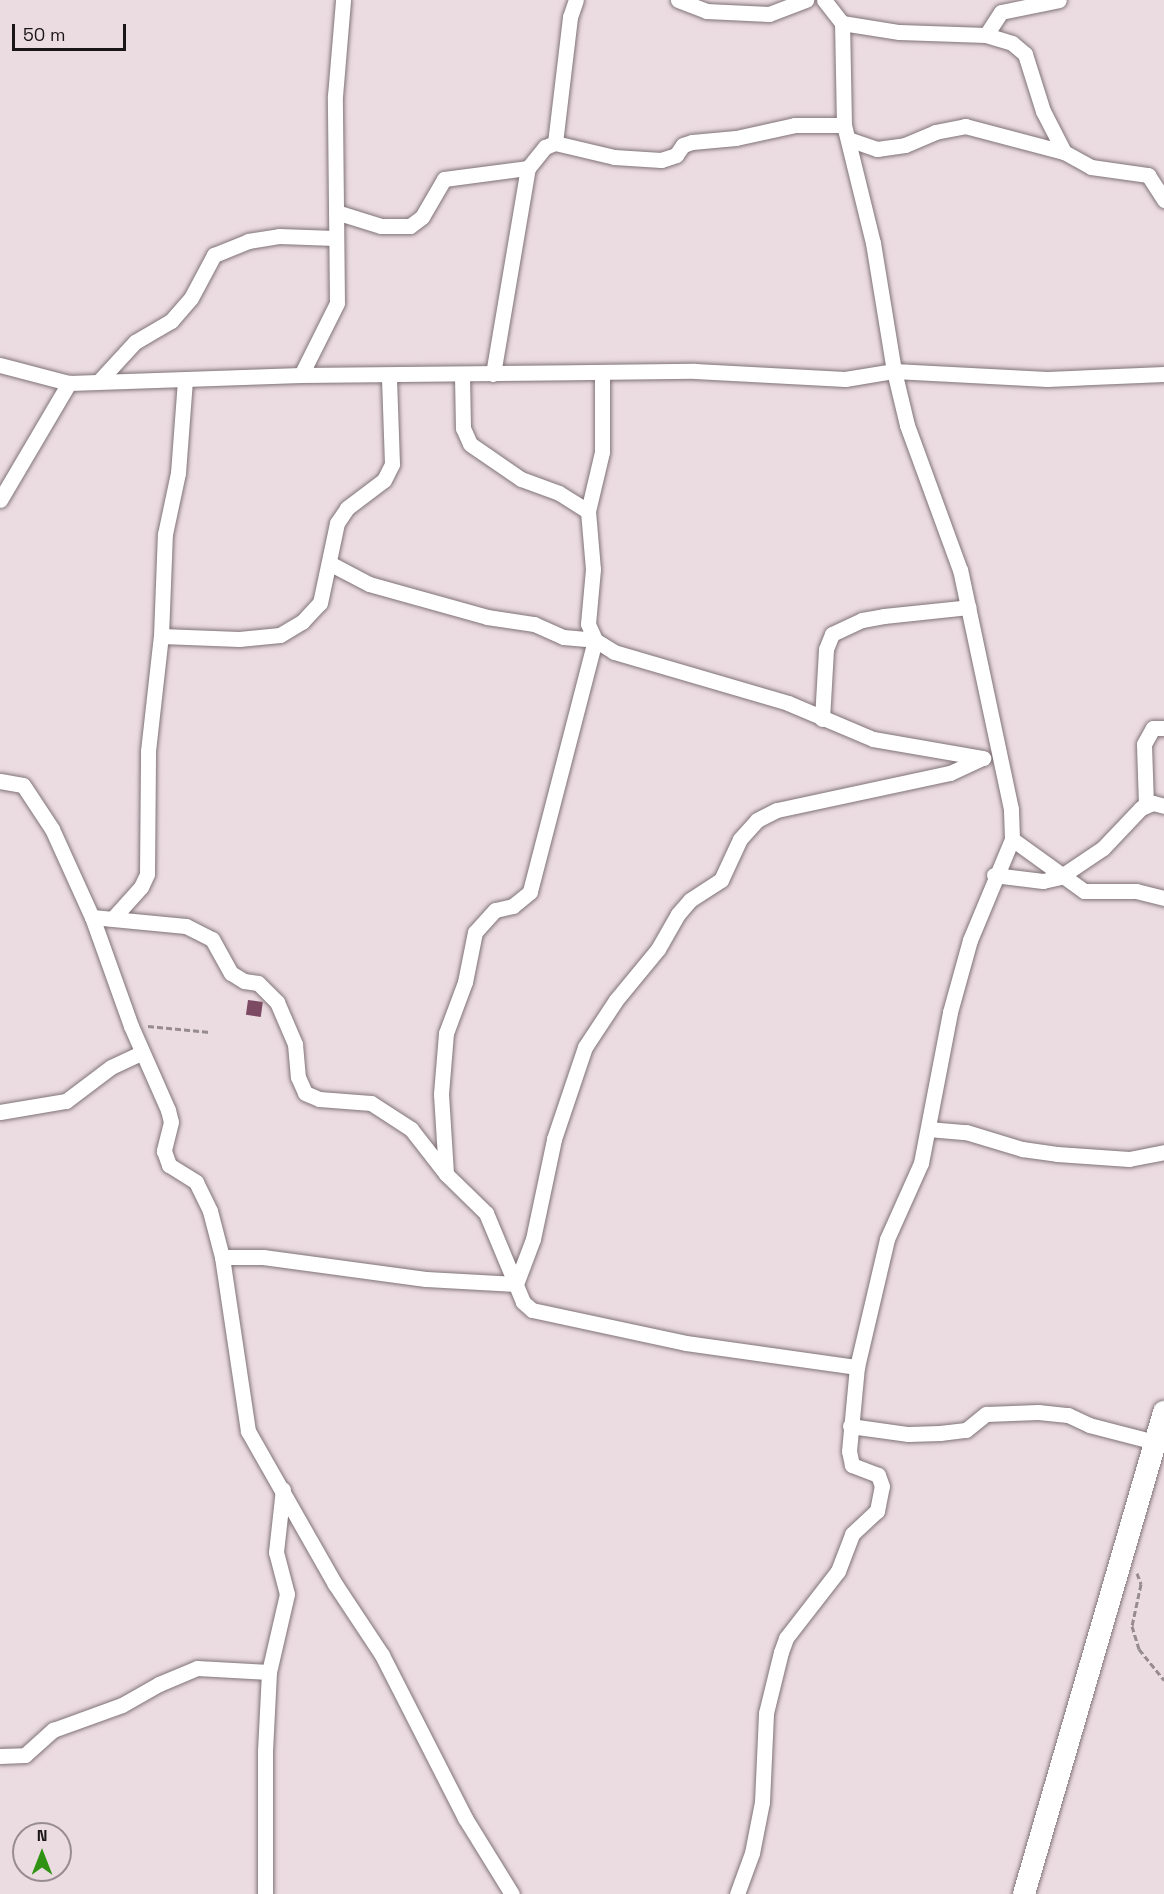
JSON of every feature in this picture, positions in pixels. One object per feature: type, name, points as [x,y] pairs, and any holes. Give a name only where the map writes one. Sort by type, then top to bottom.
[{"type":"main road","points":[[1024,1894],[1164,1412]]},
{"type":"street","points":[[301,375],[323,326],[336,308],[334,96],[344,0]]},
{"type":"street","points":[[555,143],[570,17],[576,0]]},
{"type":"street","points":[[678,0],[706,11],[769,14],[806,0]]},
{"type":"street","points":[[737,1894],[752,1853],[762,1803],[766,1713],[786,1638],[838,1571],[852,1534],[872,1520],[880,1499],[882,1486],[878,1474],[852,1465],[850,1426],[857,1367],[887,1239],[921,1163],[950,1012],[994,875],[1012,839],[1011,809],[998,759],[960,570],[907,425],[894,371],[873,243],[846,132],[842,23],[824,0]]},
{"type":"street","points":[[986,35],[1001,12],[1059,0]]},
{"type":"street","points":[[842,23],[899,32],[986,35],[1012,43],[1025,54],[1043,111],[1064,152]]},
{"type":"street","points":[[493,374],[528,168],[536,156],[555,143],[646,161],[676,155],[683,145],[692,142],[736,138],[795,125],[846,132],[877,148],[905,145],[935,132],[965,126],[1064,152],[1091,167],[1148,175],[1164,200]]},
{"type":"street","points":[[336,212],[381,226],[410,226],[422,217],[444,179],[528,168]]},
{"type":"street","points":[[100,380],[135,342],[171,321],[191,298],[214,255],[248,241],[279,236],[334,238]]},
{"type":"street","points":[[0,365],[69,383],[100,380],[185,380],[301,375],[389,377],[493,374],[602,375],[695,371],[845,379],[894,371],[1047,379],[1164,374]]},
{"type":"street","points":[[446,1174],[441,1094],[446,1033],[465,982],[475,933],[495,910],[513,906],[530,892],[595,640],[588,624],[593,569],[588,511],[602,452],[602,375]]},
{"type":"street","points":[[462,376],[463,428],[470,444],[521,479],[559,493],[588,511]]},
{"type":"street","points":[[161,636],[239,639],[280,635],[302,622],[320,603],[338,523],[347,508],[384,480],[392,464],[394,420],[389,377]]},
{"type":"street","points":[[114,917],[141,887],[147,874],[148,751],[161,636],[165,534],[178,473],[185,380]]},
{"type":"street","points":[[0,500],[69,383]]},
{"type":"street","points":[[329,563],[369,584],[487,617],[534,624],[563,637],[595,640],[614,652],[788,703],[873,739],[998,759]]},
{"type":"street","points":[[822,719],[826,649],[832,634],[862,620],[969,607]]},
{"type":"street","points":[[994,875],[1043,881],[1060,877],[1103,848],[1146,805],[1144,744],[1153,728],[1164,728]]},
{"type":"street","points":[[516,1284],[533,1239],[554,1139],[585,1047],[616,1000],[658,949],[678,914],[690,900],[722,880],[740,839],[751,826],[777,810],[950,773],[982,758]]},
{"type":"street","points":[[0,781],[23,785],[52,829],[92,917],[141,1053],[171,1122],[164,1151],[169,1165],[196,1182],[210,1211],[222,1257],[248,1431],[335,1584],[382,1655],[465,1818],[512,1894]]},
{"type":"street","points":[[1146,805],[1164,806]]},
{"type":"street","points":[[1012,839],[1060,877],[1084,891],[1136,891],[1164,898]]},
{"type":"street","points":[[92,917],[114,917],[152,926],[186,926],[212,939],[231,973],[243,981],[258,983],[277,1002],[295,1044],[298,1077],[305,1093],[320,1099],[371,1103],[387,1110],[424,1143],[446,1174],[486,1213],[523,1302],[543,1314],[686,1343],[857,1367]]},
{"type":"street","points":[[0,1112],[66,1101],[111,1067],[141,1053]]},
{"type":"street","points":[[928,1130],[966,1132],[1022,1149],[1057,1154],[1129,1159],[1164,1152]]},
{"type":"street","points":[[222,1257],[262,1257],[426,1279],[516,1284]]},
{"type":"street","points":[[850,1426],[908,1434],[940,1433],[966,1430],[986,1414],[1038,1412],[1068,1415],[1089,1425],[1155,1442]]},
{"type":"street","points":[[266,1894],[265,1750],[269,1672],[287,1594],[276,1552],[283,1489]]},
{"type":"street","points":[[0,1756],[25,1755],[53,1730],[122,1705],[197,1668],[269,1672]]},
{"type":"path","points":[[131,1026],[210,1032]]},
{"type":"path","points":[[1121,1563],[1137,1572],[1141,1584],[1132,1626],[1139,1649],[1164,1680]]},
{"type":"building","points":[[248,1000],[263,1002],[261,1017],[246,1015]]}]
